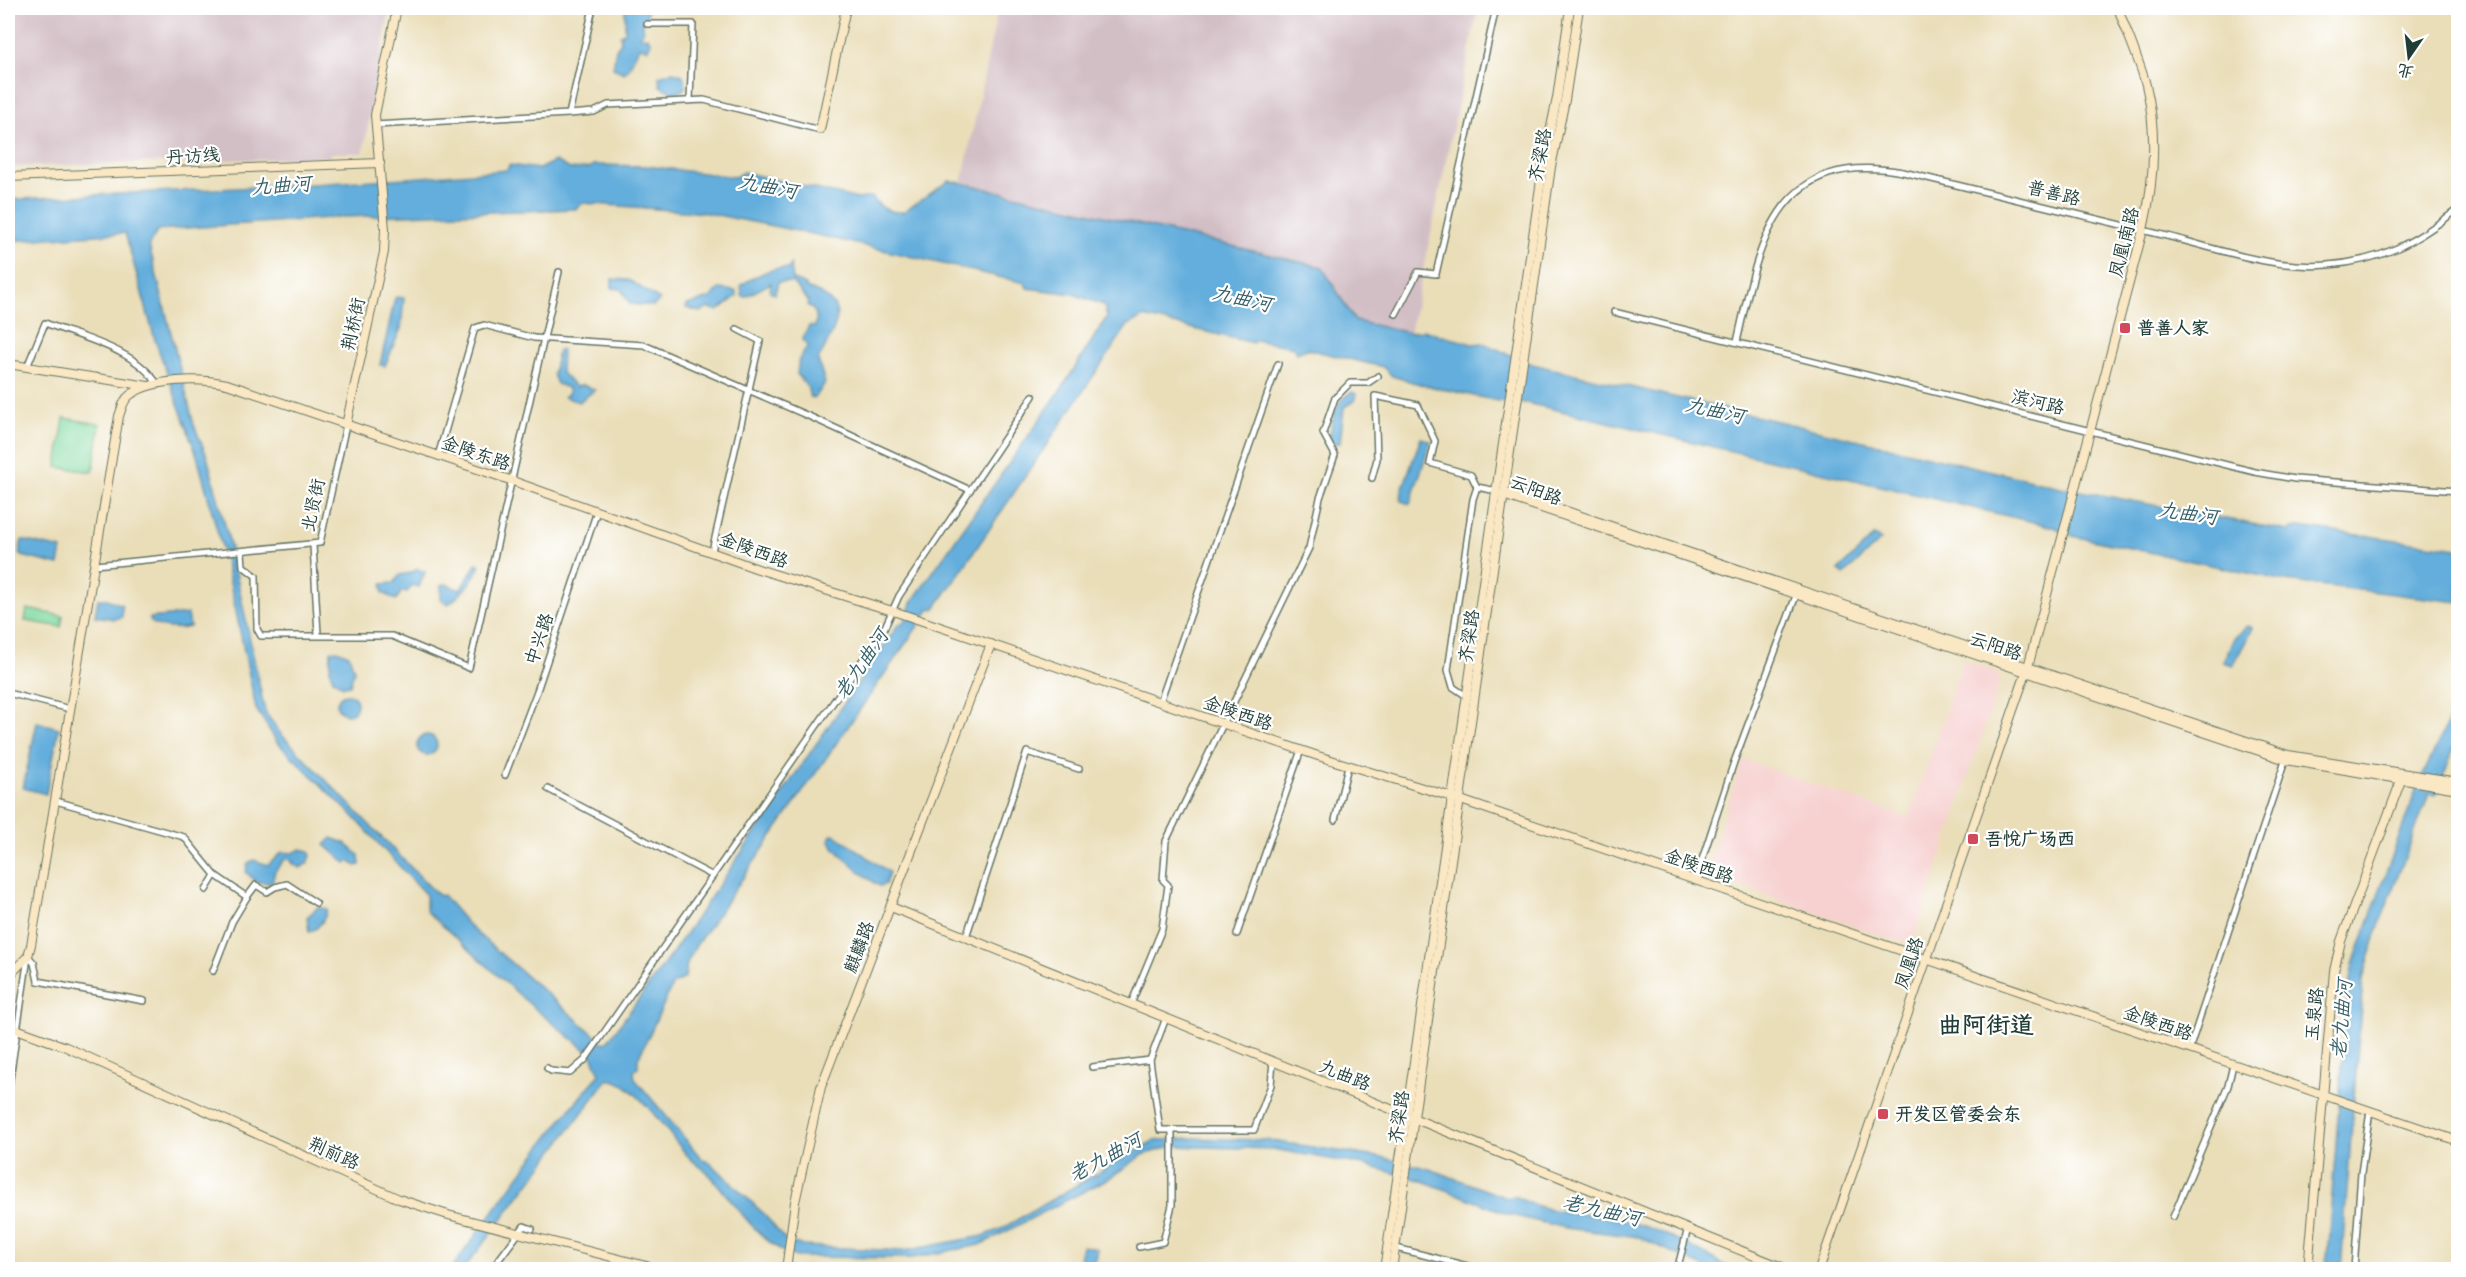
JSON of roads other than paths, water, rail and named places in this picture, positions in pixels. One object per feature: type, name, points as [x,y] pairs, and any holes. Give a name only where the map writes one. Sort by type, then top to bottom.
[{"type":"main road","points":[[380,166],[375,125],[397,8]]},
{"type":"main road","points":[[820,130],[846,8]]},
{"type":"main road","name":"齐梁路","points":[[1410,1117],[1461,800],[1471,698],[1497,491],[1511,420],[1570,8]]},
{"type":"main road","name":"齐梁路","points":[[1522,341],[1579,8]]},
{"type":"main road","name":"凤凰南路","points":[[2027,669],[2078,483],[2153,188],[2153,132],[2146,85],[2118,8]]},
{"type":"main road","name":"丹访线","points":[[8,177],[380,166]]},
{"type":"main road","name":"荆桥街","points":[[346,425],[384,252],[385,229],[380,166]]},
{"type":"main road","points":[[8,364],[158,385]]},
{"type":"main road","name":"金陵东路","points":[[158,385],[190,379],[227,384],[597,511]]},
{"type":"main road","points":[[8,977],[28,956],[56,801],[119,416],[124,401],[124,382]]},
{"type":"main road","points":[[124,401],[130,395],[158,385]]},
{"type":"main road","name":"齐梁路","points":[[1384,1269],[1404,1160],[1452,797],[1505,494],[1511,420]]},
{"type":"main road","name":"云阳路","points":[[1497,491],[1516,494],[2287,758],[2442,783],[2458,789]]},
{"type":"main road","name":"金陵西路","points":[[597,511],[758,569],[902,614],[1348,766],[1461,800],[2458,1141]]},
{"type":"main road","name":"麒麟路","points":[[786,1269],[795,1202],[821,1087],[991,644]]},
{"type":"main road","name":"凤凰路","points":[[1819,1269],[2027,669]]},
{"type":"main road","name":"玉泉路","points":[[2311,1267],[2330,1002],[2340,941],[2402,777]]},
{"type":"main road","name":"云阳路","points":[[2442,783],[2458,782]]},
{"type":"main road","name":"九曲路","points":[[891,907],[1789,1269]]},
{"type":"main road","name":"荆前路","points":[[8,1026],[66,1047],[399,1199],[448,1215],[662,1269]]},
{"type":"main road","name":"齐梁路","points":[[1392,1269],[1396,1248],[1401,1178]]},
{"type":"street","points":[[569,114],[592,8]]},
{"type":"street","points":[[1396,314],[1418,272],[1436,274],[1496,8]]},
{"type":"street","points":[[647,24],[693,24],[690,100]]},
{"type":"street","points":[[375,125],[569,114],[594,112],[608,105],[704,100],[759,112],[820,130]]},
{"type":"street","name":"普善路","points":[[1737,342],[1754,266],[1770,225],[1780,208],[1814,180],[1859,168],[1903,172],[2281,263],[2325,266],[2376,257],[2418,240],[2458,209]]},
{"type":"street","points":[[239,553],[243,566],[256,576],[257,629],[261,636],[318,634],[392,636],[469,668],[559,272]]},
{"type":"street","name":"滨河路","points":[[1614,312],[2255,472],[2295,479],[2458,491]]},
{"type":"street","points":[[27,367],[45,323],[134,359],[150,373],[158,385]]},
{"type":"street","points":[[438,456],[475,328],[484,325],[511,334],[644,345],[748,389],[970,490]]},
{"type":"street","points":[[712,551],[760,341],[737,329]]},
{"type":"street","points":[[1160,702],[1278,364]]},
{"type":"street","points":[[1131,1004],[1162,929],[1168,885],[1163,879],[1166,841],[1308,548],[1320,498],[1335,455],[1323,433],[1335,398],[1350,383],[1368,383],[1378,376]]},
{"type":"street","points":[[1368,383],[1375,396],[1377,459],[1372,478]]},
{"type":"street","points":[[547,1068],[551,1071],[570,1073],[576,1070],[589,1055],[884,629],[899,596],[1032,396]]},
{"type":"street","points":[[1375,396],[1418,405],[1435,441],[1430,463],[1470,475],[1477,487],[1448,669],[1453,687],[1471,698]]},
{"type":"street","name":"北贤街","points":[[95,565],[239,553],[320,543],[346,425]]},
{"type":"street","points":[[1477,487],[1497,491]]},
{"type":"street","name":"中兴路","points":[[505,775],[537,691],[597,511]]},
{"type":"street","points":[[313,545],[318,634]]},
{"type":"street","points":[[1695,881],[1734,762],[1798,592]]},
{"type":"street","points":[[8,693],[70,709]]},
{"type":"street","points":[[1237,934],[1301,750]]},
{"type":"street","points":[[966,937],[1027,752],[1079,770]]},
{"type":"street","points":[[2189,1050],[2287,758]]},
{"type":"street","points":[[1335,820],[1348,766]]},
{"type":"street","points":[[548,789],[713,876]]},
{"type":"street","points":[[56,801],[184,837],[215,875],[247,897]]},
{"type":"street","points":[[206,890],[215,875]]},
{"type":"street","points":[[213,971],[237,912],[256,885],[267,892],[287,884],[316,903]]},
{"type":"street","points":[[28,956],[34,963],[38,981],[144,1001]]},
{"type":"street","points":[[8,1092],[28,956]]},
{"type":"street","points":[[1166,1018],[1150,1060],[1160,1130],[1172,1132],[1254,1130],[1271,1085],[1273,1061]]},
{"type":"street","points":[[1092,1067],[1150,1060]]},
{"type":"street","points":[[2173,1217],[2228,1086],[2233,1065]]},
{"type":"street","points":[[2354,1269],[2367,1110]]},
{"type":"street","points":[[1139,1247],[1163,1242],[1172,1204],[1172,1132]]},
{"type":"street","points":[[491,1269],[524,1226],[532,1229]]},
{"type":"street","points":[[1677,1269],[1688,1228]]},
{"type":"street","points":[[1396,1248],[1483,1269]]},
{"type":"street","points":[[2311,1267],[2364,1269]]},
{"type":"water","points":[[625,8],[648,8],[640,36],[647,37],[651,42],[648,49],[639,47],[628,70],[624,73],[613,68],[616,49],[621,42],[620,35],[625,32]]},
{"type":"water","points":[[673,72],[683,75],[686,85],[683,90],[673,93],[660,86],[659,76]]},
{"type":"water","name":"九曲河","points":[[555,161],[570,169],[590,168],[593,165],[646,166],[735,177],[743,172],[858,199],[872,197],[885,209],[893,212],[903,212],[949,181],[962,183],[1322,267],[1355,321],[1410,333],[1423,330],[1472,344],[1483,343],[1532,364],[2065,488],[2288,531],[2298,527],[2458,548],[2458,602],[2286,581],[2073,536],[2054,527],[1527,403],[1498,401],[1423,385],[1392,376],[1383,367],[1307,349],[1296,353],[1294,347],[1255,340],[1253,343],[1144,317],[1128,325],[961,571],[935,608],[929,610],[697,944],[687,963],[685,978],[673,984],[638,1059],[638,1067],[634,1071],[635,1079],[702,1159],[712,1164],[764,1214],[786,1241],[804,1246],[903,1251],[983,1236],[1001,1229],[1153,1141],[1190,1138],[1266,1140],[1384,1158],[1430,1169],[1507,1198],[1514,1196],[1554,1210],[1607,1217],[1637,1224],[1678,1240],[1731,1269],[1708,1269],[1639,1237],[1565,1228],[1511,1215],[1420,1180],[1364,1165],[1273,1149],[1172,1146],[1143,1155],[1108,1179],[980,1245],[912,1258],[796,1257],[770,1243],[747,1220],[707,1172],[689,1157],[639,1098],[617,1081],[607,1080],[464,1269],[451,1269],[542,1145],[600,1074],[592,1055],[535,1009],[426,911],[426,895],[353,816],[277,742],[256,709],[226,563],[197,456],[155,340],[125,233],[8,241],[8,200],[382,180],[507,170],[509,165],[539,169]],"holes":[[[583,203],[707,213],[822,236],[1025,283],[1027,288],[1073,294],[1104,305],[1107,317],[1062,388],[911,603],[905,621],[898,625],[673,952],[608,1041],[604,1043],[471,928],[443,895],[440,896],[432,889],[280,733],[265,712],[230,544],[207,456],[194,425],[149,245],[158,230],[344,217],[576,209]]]},
{"type":"water","points":[[791,265],[793,280],[821,294],[831,301],[836,309],[835,327],[818,360],[825,383],[815,398],[810,397],[807,386],[797,374],[799,360],[808,345],[802,340],[809,326],[815,327],[816,323],[816,314],[807,305],[808,301],[792,282],[778,282],[775,294],[770,292],[771,283],[745,297],[742,296],[741,285],[763,273],[775,269],[788,269]]},
{"type":"water","points":[[612,279],[629,280],[660,300],[653,306],[630,304],[621,289],[612,288]]},
{"type":"water","points":[[719,289],[736,291],[737,296],[718,311],[709,308],[700,312],[686,308],[687,305],[710,298]]},
{"type":"water","points":[[395,298],[404,298],[401,328],[385,366],[380,365]]},
{"type":"water","points":[[558,350],[562,350],[561,372],[576,387],[583,385],[595,390],[579,402],[564,397],[568,394],[568,388],[557,384],[553,375]]},
{"type":"water","points":[[1353,392],[1356,394],[1355,401],[1344,407],[1340,443],[1333,444],[1330,437],[1336,411],[1342,399]]},
{"type":"water","points":[[1421,438],[1431,441],[1410,504],[1401,501],[1402,490]]},
{"type":"water","points":[[1874,536],[1881,540],[1844,575],[1839,570]]},
{"type":"water","points":[[22,540],[62,549],[59,565],[19,554]]},
{"type":"water","points":[[477,563],[480,565],[462,592],[448,604],[441,600],[441,585],[446,584],[460,590]]},
{"type":"water","points":[[417,569],[425,572],[419,587],[413,585],[407,592],[402,591],[396,600],[383,593],[382,584],[394,583],[400,575]]},
{"type":"water","points":[[98,599],[107,599],[122,605],[122,617],[115,619],[95,616]]},
{"type":"water","points":[[188,614],[190,627],[185,628],[164,627],[150,621],[150,618]]},
{"type":"water","points":[[2248,626],[2253,628],[2233,665],[2223,662],[2234,638]]},
{"type":"water","points":[[337,650],[349,655],[354,670],[350,685],[343,686],[333,679],[330,670],[331,651]]},
{"type":"water","points":[[347,694],[354,697],[357,704],[354,711],[347,714],[340,711],[337,704],[340,697]]},
{"type":"water","points":[[2458,700],[2458,738],[2436,795],[2429,794],[2376,934],[2363,979],[2341,1269],[2326,1270],[2348,991],[2353,964],[2416,790]]},
{"type":"water","points":[[37,722],[59,728],[46,794],[23,788]]},
{"type":"water","points":[[427,735],[434,738],[437,745],[434,752],[427,755],[420,752],[417,745],[420,738]]},
{"type":"water","points":[[834,834],[889,872],[886,884],[880,886],[845,859],[829,840]]},
{"type":"water","points":[[332,838],[345,843],[359,855],[360,865],[356,866],[349,861],[346,863],[325,845]]},
{"type":"water","points":[[301,849],[309,851],[311,856],[308,863],[300,868],[292,863],[291,859],[285,859],[275,871],[272,883],[256,882],[246,872],[248,863],[254,860],[268,865],[282,852],[293,853]]},
{"type":"water","points":[[318,907],[327,909],[325,916],[319,926],[309,932],[307,917]]},
{"type":"water","points":[[1083,1246],[1098,1249],[1095,1264],[1085,1266],[1081,1261]]},
{"type":"place","name":"普善人家","points":[[2125,328]]},
{"type":"place","name":"吾悦广场西","points":[[1973,839]]},
{"type":"place","name":"开发区管委会东","points":[[1883,1114]]},
{"type":"district","name":"曲阿街道","points":[[1986,1025]]},
{"type":"water label","name":"老九曲河","points":[[861,664]]},
{"type":"water label","name":"老九曲河","points":[[2341,1019]]},
{"type":"water label","name":"老九曲河","points":[[1105,1157]]},
{"type":"water label","name":"老九曲河","points":[[1602,1210]]}]
